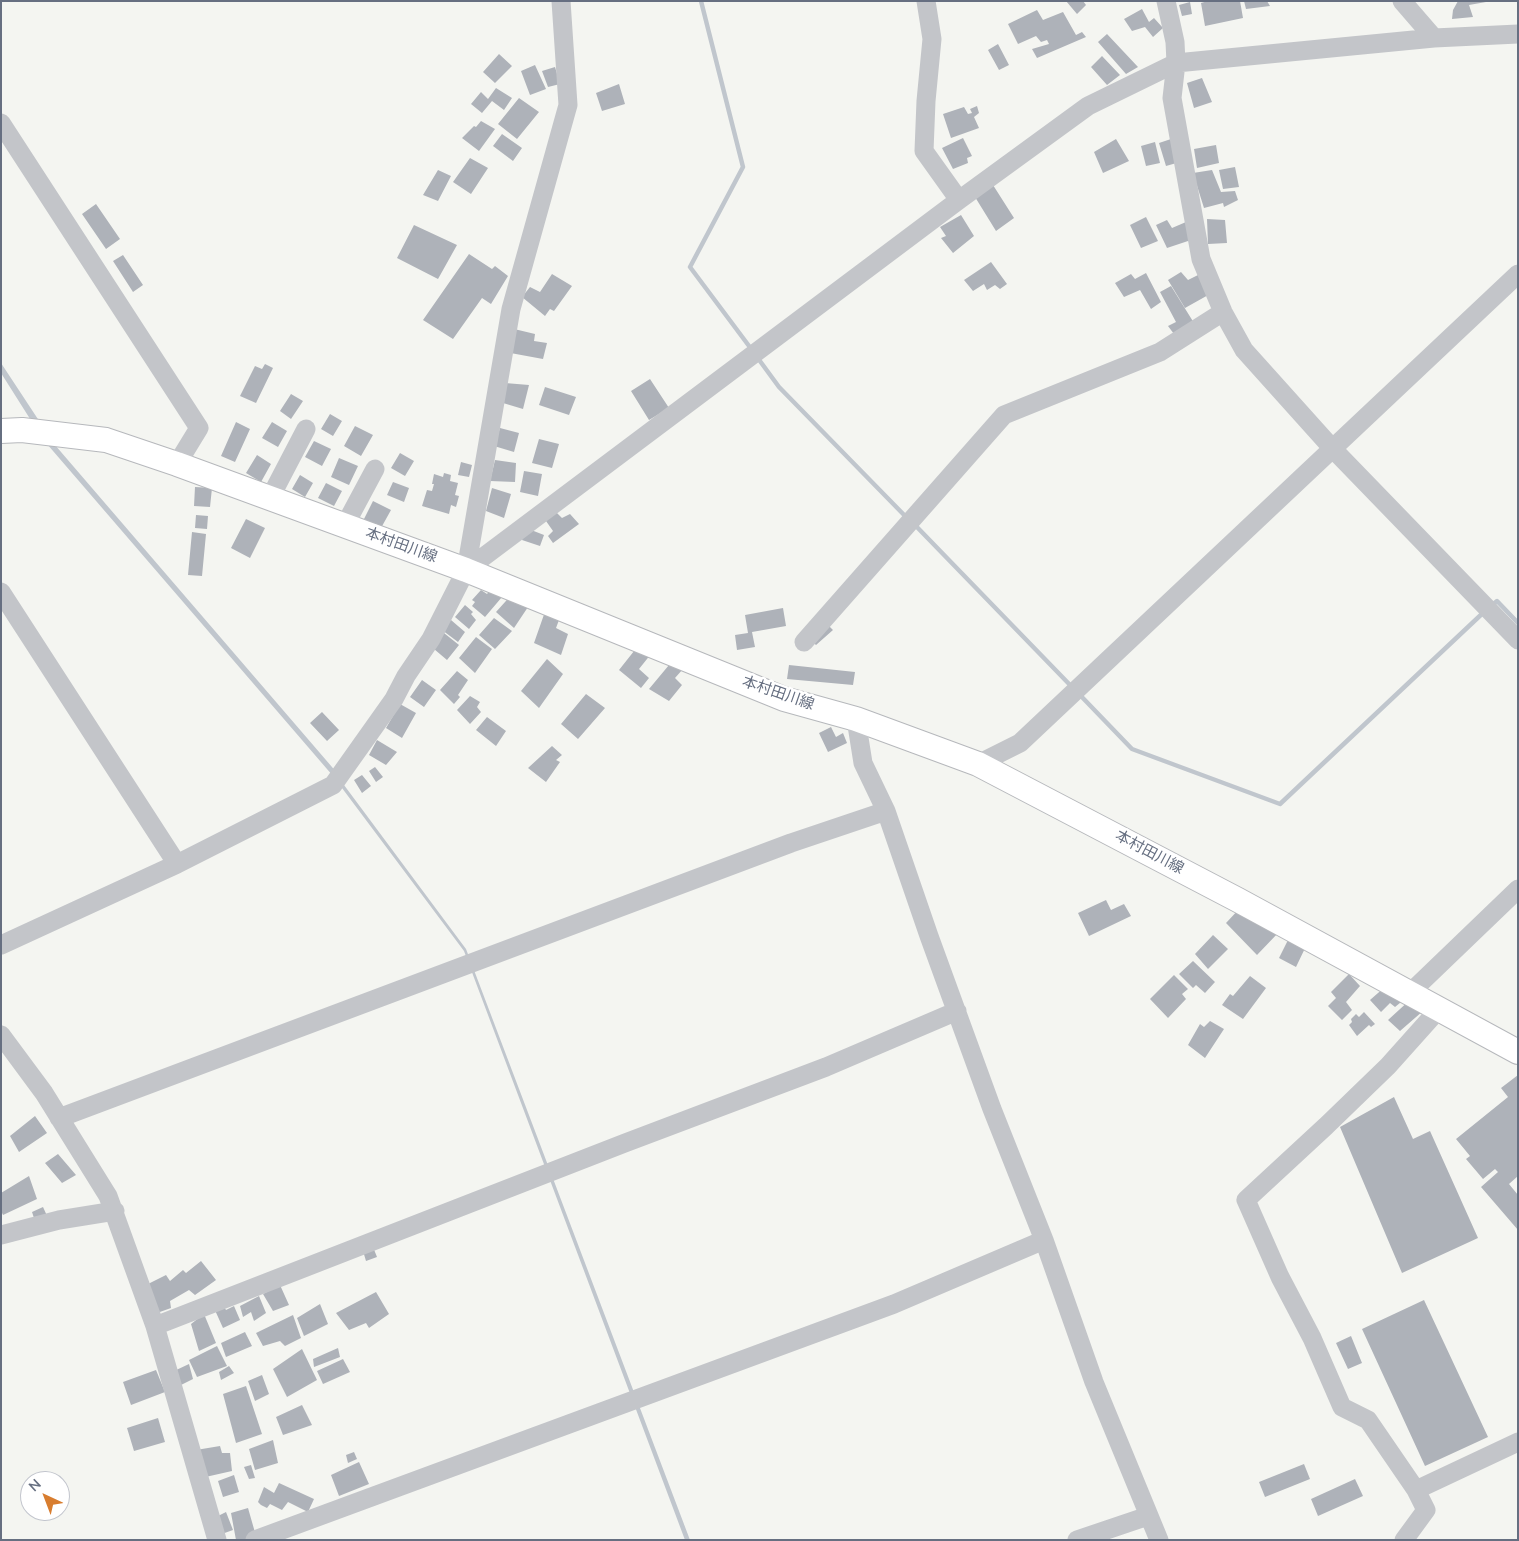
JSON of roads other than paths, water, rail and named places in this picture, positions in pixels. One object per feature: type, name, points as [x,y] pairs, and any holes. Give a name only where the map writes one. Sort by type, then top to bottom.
[{"type":"main road","name":"本村田川線","points":[[1,431],[22,430],[106,440],[178,464],[466,570],[784,699],[856,719],[978,764],[1238,900],[1518,1052]]},
{"type":"street","points":[[1,945],[177,864],[334,785],[394,700],[406,676],[431,639],[466,570],[511,309],[568,105],[561,1]]},
{"type":"street","points":[[926,1],[932,39],[926,101],[924,151],[959,200]]},
{"type":"street","points":[[1166,1],[1175,42],[1176,63],[1172,98],[1201,259],[1223,312],[1244,350],[1332,448],[1518,640]]},
{"type":"street","points":[[1402,1],[1434,38]]},
{"type":"street","points":[[466,570],[959,200],[1088,106],[1176,63],[1434,38],[1518,34]]},
{"type":"street","points":[[1,122],[199,428],[178,464]]},
{"type":"street","points":[[978,764],[1020,743],[1518,274]]},
{"type":"street","points":[[804,642],[1004,415],[1160,352],[1223,312]]},
{"type":"street","points":[[270,498],[306,429]]},
{"type":"street","points":[[345,525],[375,469]]},
{"type":"street","points":[[1,592],[177,864]]},
{"type":"street","points":[[856,719],[863,763],[886,811],[992,1109],[1044,1240],[1094,1382],[1159,1540]]},
{"type":"street","points":[[59,1118],[790,843],[886,811]]},
{"type":"street","points":[[1409,992],[1518,888]]},
{"type":"street","points":[[1404,1540],[1426,1510],[1416,1490],[1368,1420],[1342,1407],[1312,1338],[1280,1277],[1246,1200],[1388,1066],[1439,1009]]},
{"type":"street","points":[[155,1326],[826,1067],[957,1012]]},
{"type":"street","points":[[1,1034],[44,1093],[108,1196],[115,1212],[155,1326],[217,1540]]},
{"type":"street","points":[[1,1235],[59,1220],[115,1212]]},
{"type":"street","points":[[255,1540],[894,1304],[1044,1240]]},
{"type":"street","points":[[1416,1490],[1518,1442]]},
{"type":"street","points":[[1077,1540],[1148,1516]]},
{"type":"waterway","points":[[701,1],[743,167],[690,267],[752,350]]},
{"type":"waterway","points":[[757,357],[779,387],[908,519]]},
{"type":"waterway","points":[[914,524],[1072,687]]},
{"type":"waterway","points":[[1491,606],[1497,601],[1518,623]]},
{"type":"waterway","points":[[1079,694],[1132,749],[1280,804],[1485,611]]}]
